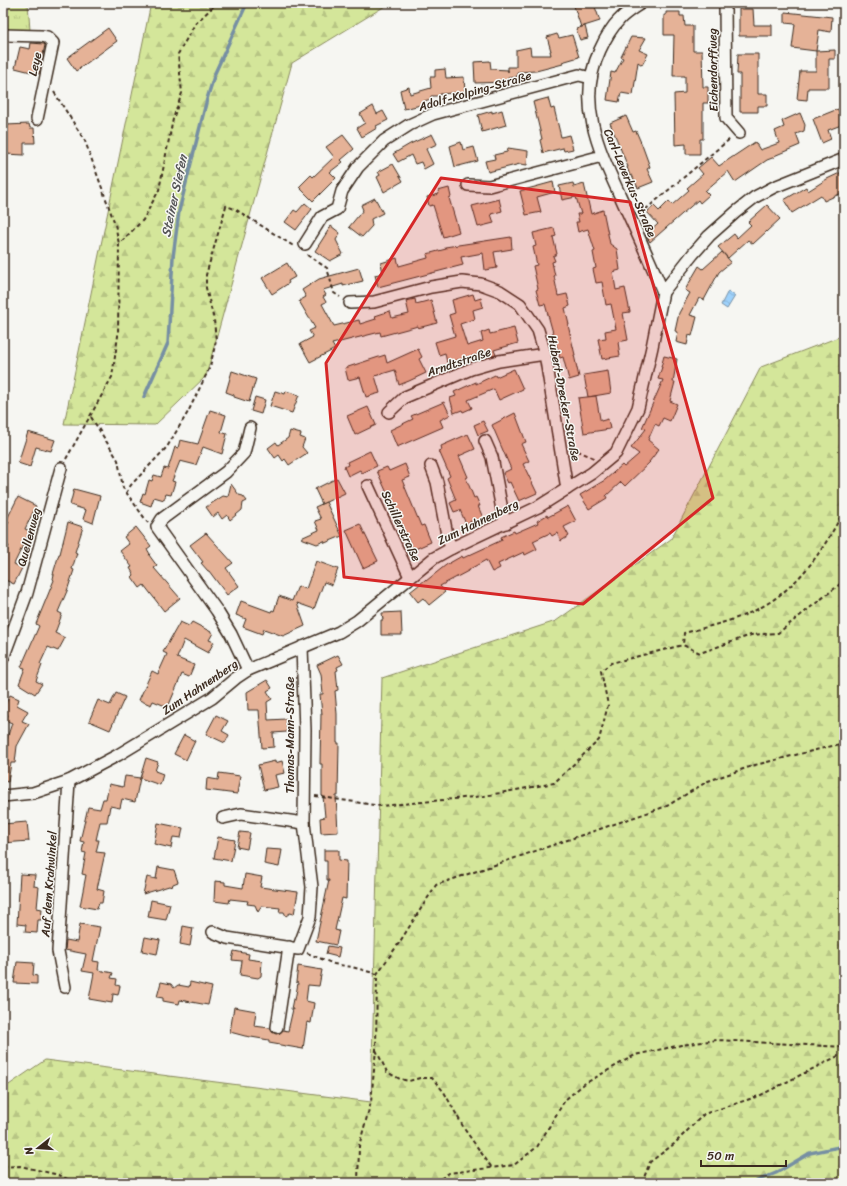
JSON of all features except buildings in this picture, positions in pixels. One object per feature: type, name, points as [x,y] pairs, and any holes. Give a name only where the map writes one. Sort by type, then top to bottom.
[{"type":"street","name":"Carl-Leverkus-Straße","points":[[641,3],[620,19],[605,38],[595,59],[591,78],[589,105],[594,131],[602,156],[663,292]]},
{"type":"street","name":"Eichendorffweg","points":[[725,3],[726,118],[739,133]]},
{"type":"street","name":"Leye","points":[[3,35],[41,36],[47,37],[53,43],[45,75],[37,119]]},
{"type":"street","name":"Adolf-Kolping-Straße","points":[[304,250],[322,217],[337,209],[342,191],[358,167],[384,141],[409,125],[433,114],[579,75],[591,78]]},
{"type":"street","points":[[468,185],[489,186],[602,156]]},
{"type":"street","name":"Zum Hahnenberg","points":[[3,796],[33,793],[69,781],[118,755],[212,698],[248,670],[339,632],[357,621],[434,558],[538,507],[592,473],[616,453],[638,408],[663,292],[693,254],[709,236],[755,197],[774,187],[844,159]]},
{"type":"street","name":"Hubert-Drecker-Straße","points":[[350,303],[374,302],[446,284],[462,282],[481,284],[500,291],[520,304],[538,330],[545,354],[561,444],[567,489]]},
{"type":"street","name":"Arndtstraße","points":[[389,412],[405,397],[471,369],[499,361],[545,354]]},
{"type":"street","points":[[248,670],[218,611],[157,527],[162,519],[226,472],[236,462],[244,453],[250,428]]},
{"type":"street","points":[[485,441],[492,457],[502,515],[506,522]]},
{"type":"street","points":[[431,466],[437,482],[448,540],[452,548]]},
{"type":"street","name":"Quellenweg","points":[[3,658],[26,594],[61,468]]},
{"type":"street","name":"Schillerstraße","points":[[368,486],[410,577]]},
{"type":"street","name":"Thomas-Mann-Straße","points":[[277,1027],[294,948],[310,917],[312,887],[304,823],[305,730],[302,647]]},
{"type":"street","name":"Auf dem Krahwinkel","points":[[65,987],[58,951],[69,781]]},
{"type":"street","points":[[223,818],[241,814],[304,823]]},
{"type":"street","points":[[213,932],[227,938],[294,948]]},
{"type":"path","points":[[119,244],[143,220],[158,190],[173,119],[182,93],[178,54],[195,24],[217,3]]},
{"type":"path","points":[[45,75],[58,99],[85,141],[115,224],[119,244],[118,336],[112,377],[91,417],[61,468]]},
{"type":"path","points":[[632,221],[714,152],[739,133]]},
{"type":"path","points":[[126,493],[167,447],[188,412],[210,368],[216,341],[214,320],[206,288],[206,275],[226,206],[235,209],[304,250],[327,268],[334,293],[350,303]]},
{"type":"path","points":[[91,417],[118,460],[123,488],[146,522],[157,527]]},
{"type":"path","points":[[561,444],[604,462]]},
{"type":"path","points":[[682,645],[684,633],[746,614],[772,601],[800,578],[823,547],[844,510]]},
{"type":"path","points":[[304,795],[381,806],[484,796],[554,783],[599,740],[608,705],[601,671],[611,663],[682,645],[700,653],[751,635],[778,633],[844,581]]},
{"type":"path","points":[[358,1183],[359,1146],[371,1102],[376,1049],[376,974],[399,943],[436,885],[667,806],[708,781],[755,765],[844,743]]},
{"type":"path","points":[[294,948],[334,964],[352,967],[376,974]]},
{"type":"path","points":[[435,1183],[449,1173],[514,1165],[537,1147],[565,1100],[584,1084],[635,1055],[681,1045],[717,1040],[844,1047]]},
{"type":"path","points":[[376,1049],[387,1072],[400,1079],[409,1081],[420,1078],[432,1078],[444,1092],[465,1130],[492,1168]]},
{"type":"path","points":[[642,1183],[650,1162],[674,1144],[704,1114],[759,1096],[844,1053]]},
{"type":"path","points":[[3,1167],[20,1166],[59,1175],[75,1183]]},
{"type":"highlighted area","points":[[441,178],[630,202],[713,498],[583,604],[344,577],[326,363]]},
{"type":"green space","points":[[3,3],[28,3],[30,30],[3,31]]},
{"type":"green space","points":[[151,3],[390,3],[292,63],[206,376],[155,425],[64,424]]},
{"type":"green space","points":[[844,335],[844,1183],[3,1183],[3,1089],[45,1060],[371,1102],[382,678],[556,621],[671,539],[761,367]]},
{"type":"water","points":[[728,291],[735,296],[727,309],[721,305]]},
{"type":"waterway","name":"Steiner Siefen","points":[[144,397],[168,343],[173,257],[179,211],[207,99],[215,73],[247,3]]},
{"type":"waterway","points":[[752,1183],[776,1173],[810,1153],[844,1146]]}]
